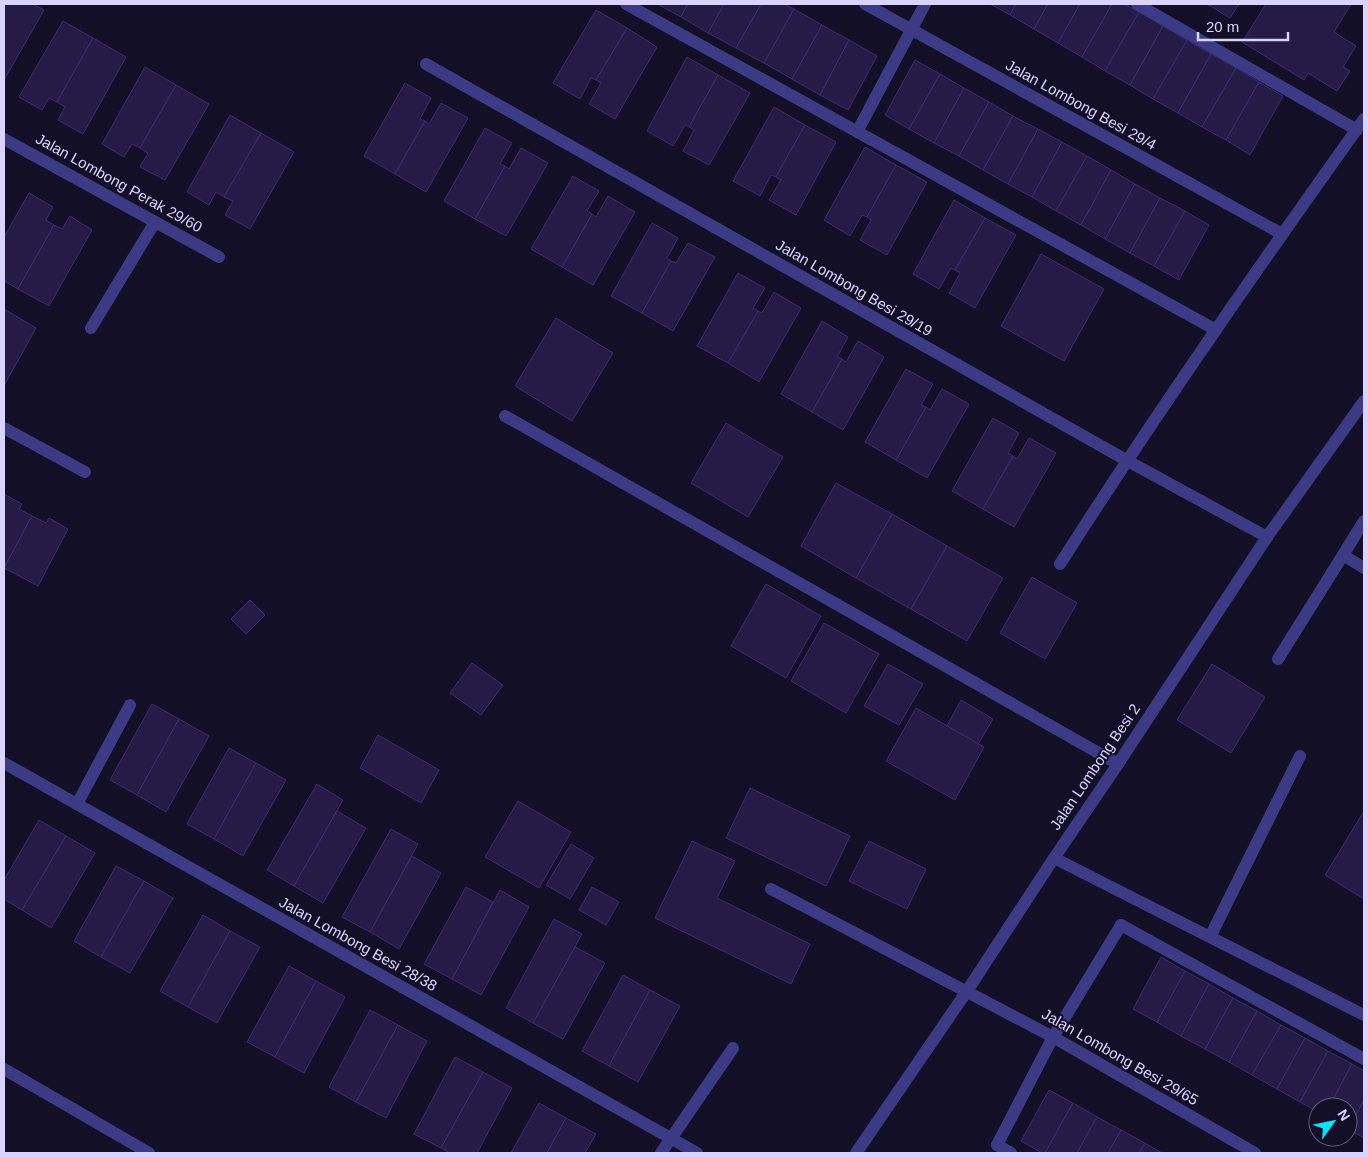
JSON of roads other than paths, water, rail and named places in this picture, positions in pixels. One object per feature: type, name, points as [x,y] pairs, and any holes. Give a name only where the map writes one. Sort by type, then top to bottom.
[{"type":"street","points":[[626,4],[1216,330]]},
{"type":"street","name":"Jalan Lombong Besi 29/4","points":[[865,4],[1282,234]]},
{"type":"street","points":[[857,132],[910,29],[925,4]]},
{"type":"street","points":[[1137,4],[1356,130]]},
{"type":"street","name":"Jalan Lombong Besi 29/19","points":[[426,64],[1126,460],[1267,537]]},
{"type":"street","points":[[1060,564],[1126,460],[1364,119]]},
{"type":"street","name":"Jalan Lombong Perak 29/60","points":[[4,139],[218,257]]},
{"type":"street","points":[[91,328],[155,222]]},
{"type":"street","name":"Jalan Lombong Besi 2","points":[[856,1153],[967,992],[1267,537],[1364,401]]},
{"type":"street","points":[[505,416],[1118,764]]},
{"type":"street","points":[[4,428],[85,472]]},
{"type":"street","points":[[1278,659],[1364,521]]},
{"type":"street","points":[[1343,555],[1364,568]]},
{"type":"street","points":[[76,804],[130,705]]},
{"type":"street","points":[[1210,937],[1300,756]]},
{"type":"street","name":"Jalan Lombong Besi 28/38","points":[[4,763],[697,1153]]},
{"type":"street","points":[[1054,858],[1364,1016]]},
{"type":"street","name":"Jalan Lombong Besi 29/65","points":[[771,889],[1053,1037],[1255,1153]]},
{"type":"street","points":[[1011,1153],[997,1145],[1053,1037],[1121,925],[1364,1059]]},
{"type":"street","points":[[661,1153],[733,1048]]},
{"type":"street","points":[[4,1070],[149,1153]]}]
